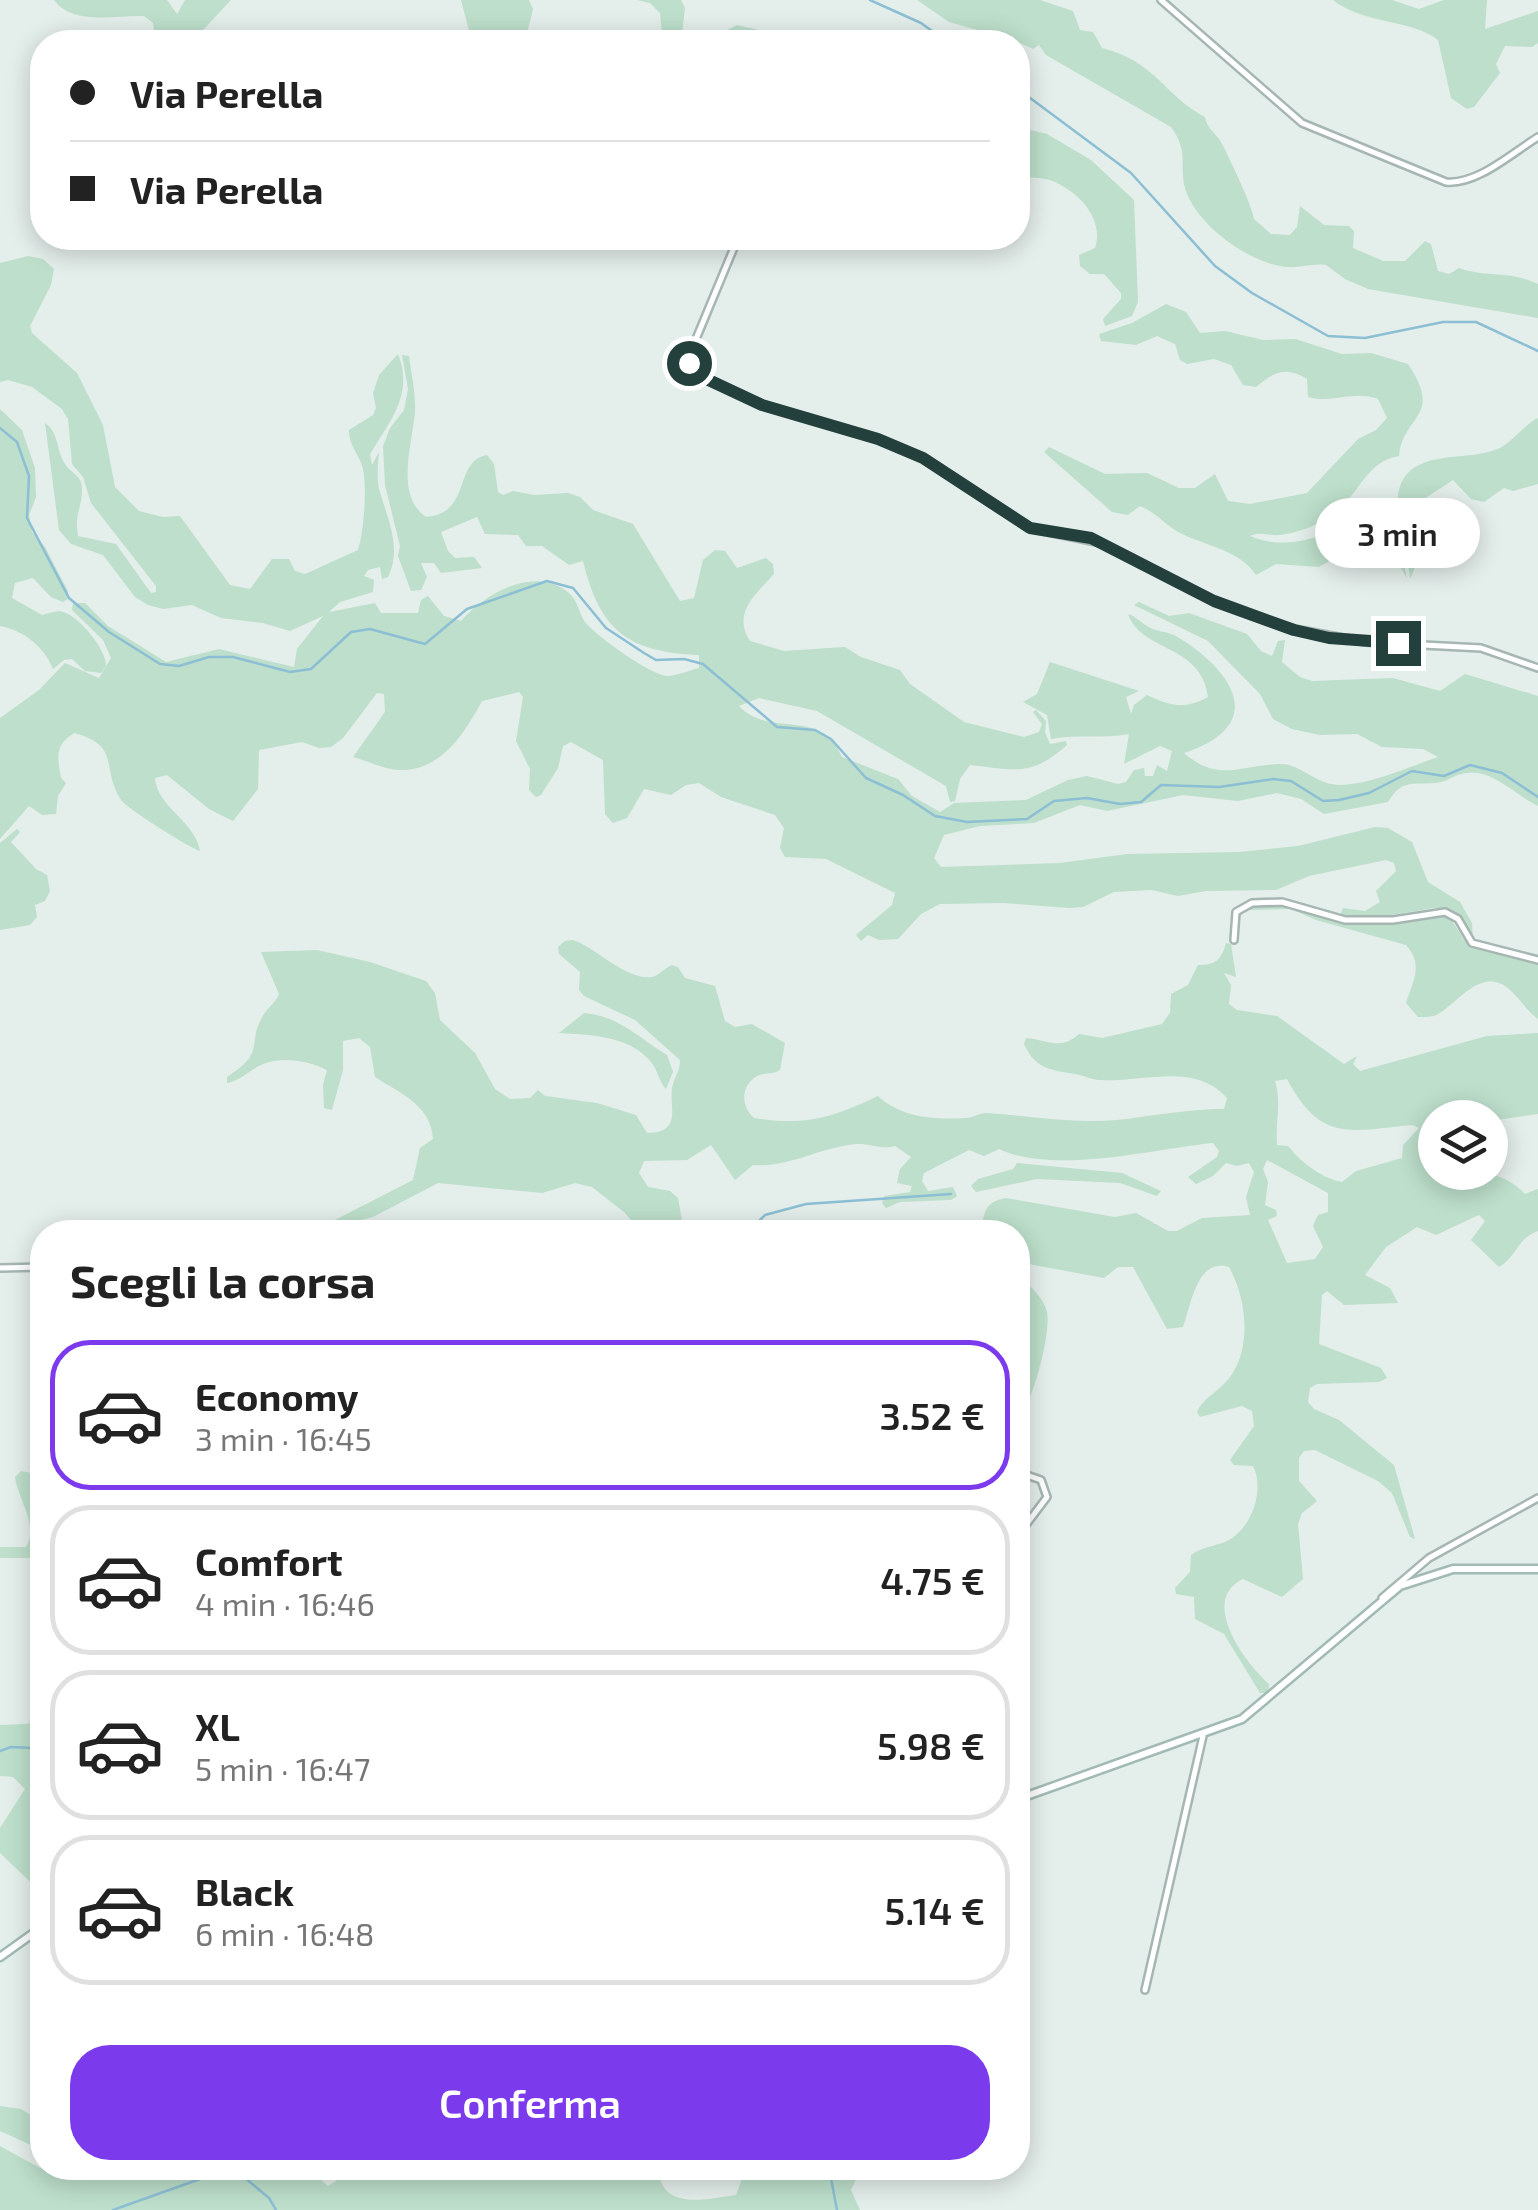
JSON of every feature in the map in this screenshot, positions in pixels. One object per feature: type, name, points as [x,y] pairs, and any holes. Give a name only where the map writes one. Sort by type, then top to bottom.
[{"type":"main road","points":[[1030,1792],[1203,1736],[1261,1707],[1382,1598],[1420,1576],[1453,1569],[1538,1569]]},
{"type":"main road","points":[[0,1958],[30,1936]]},
{"type":"street","points":[[1161,0],[1305,125],[1446,182],[1468,180],[1538,137]]},
{"type":"street","points":[[733,250],[691,352],[690,368],[700,376],[776,410],[892,444],[923,458],[1030,528],[1091,538],[1214,601],[1284,627],[1314,636],[1365,642],[1481,648],[1538,668]]},
{"type":"street","points":[[1234,940],[1236,912],[1256,903],[1291,903],[1345,920],[1393,920],[1438,911],[1455,916],[1472,943],[1538,960]]},
{"type":"street","points":[[0,1268],[30,1267]]},
{"type":"street","points":[[1030,1476],[1041,1480],[1048,1497],[1030,1519]]},
{"type":"street","points":[[1382,1598],[1429,1558],[1538,1498]]},
{"type":"street","points":[[1146,1990],[1203,1736]]},
{"type":"green space","points":[[54,0],[167,0],[177,14],[185,0],[231,0],[203,30],[154,30],[153,23],[144,16],[83,16],[62,8]]},
{"type":"green space","points":[[461,0],[529,0],[533,9],[528,30],[469,30]]},
{"type":"green space","points":[[637,0],[681,0],[685,8],[682,30],[662,30],[660,13],[650,3]]},
{"type":"green space","points":[[917,0],[1040,0],[1073,11],[1080,30],[1093,32],[1102,48],[1148,70],[1205,117],[1230,160],[1254,219],[1271,234],[1290,235],[1297,227],[1300,206],[1324,225],[1349,226],[1354,231],[1353,248],[1383,261],[1405,261],[1425,241],[1431,244],[1438,271],[1449,274],[1459,268],[1538,284],[1538,318],[1368,289],[1326,265],[1287,267],[1243,252],[1215,231],[1194,207],[1184,185],[1181,145],[1171,127],[1046,55],[1039,45],[1030,48],[1030,30],[977,30],[949,22]]},
{"type":"green space","points":[[1333,0],[1392,0],[1419,9],[1444,0],[1487,0],[1485,29],[1538,11],[1538,43],[1532,47],[1505,46],[1496,64],[1500,73],[1474,107],[1467,109],[1451,98],[1438,40],[1414,28],[1358,13]]},
{"type":"green space","points":[[737,25],[759,30],[727,30]]},
{"type":"green space","points":[[1030,130],[1047,134],[1091,160],[1134,200],[1138,302],[1132,316],[1105,326],[1103,319],[1121,299],[1121,293],[1104,274],[1090,274],[1080,266],[1079,255],[1095,248],[1096,226],[1092,216],[1079,198],[1046,179],[1030,178]]},
{"type":"green space","points":[[28,256],[43,259],[54,269],[51,285],[30,326],[32,333],[77,373],[103,425],[115,487],[139,511],[163,517],[180,516],[230,585],[250,589],[272,559],[289,559],[295,571],[305,574],[358,550],[364,477],[349,430],[373,415],[373,393],[379,375],[398,354],[403,382],[398,407],[370,454],[372,465],[379,452],[378,483],[392,534],[392,566],[388,577],[382,579],[380,567],[368,570],[364,576],[374,580],[373,592],[340,602],[329,612],[375,603],[381,613],[418,613],[421,600],[428,596],[444,616],[461,621],[497,592],[527,582],[542,582],[557,585],[570,594],[591,628],[651,670],[669,676],[699,668],[699,655],[653,649],[621,633],[598,605],[583,561],[569,565],[542,546],[526,546],[518,535],[485,534],[477,517],[441,532],[455,558],[474,557],[482,568],[441,573],[434,563],[421,563],[427,577],[421,590],[411,591],[398,556],[400,546],[385,485],[383,446],[390,428],[404,410],[408,389],[402,355],[409,356],[415,404],[408,482],[410,496],[426,517],[450,507],[470,467],[487,455],[494,464],[498,492],[503,495],[513,491],[534,495],[568,493],[580,497],[593,510],[633,524],[680,601],[694,598],[703,560],[715,550],[725,551],[737,568],[766,558],[773,564],[774,574],[753,597],[745,613],[743,622],[750,641],[784,651],[845,647],[861,657],[900,670],[910,684],[964,722],[1024,737],[1039,732],[1042,724],[1033,712],[1036,710],[1046,721],[1050,744],[1066,741],[1067,745],[1033,767],[970,765],[960,779],[955,801],[950,802],[946,786],[817,711],[759,698],[739,706],[765,721],[821,732],[842,757],[898,779],[912,796],[940,812],[954,803],[1026,800],[1068,780],[1087,776],[1118,784],[1126,782],[1134,770],[1144,768],[1145,776],[1153,776],[1157,765],[1167,771],[1172,751],[1160,746],[1124,764],[1129,734],[1051,739],[1047,715],[1023,702],[1037,694],[1050,662],[1139,691],[1126,697],[1131,714],[1134,705],[1147,695],[1178,705],[1208,697],[1195,667],[1145,636],[1128,614],[1150,628],[1176,636],[1214,665],[1226,681],[1234,697],[1234,713],[1227,728],[1184,753],[1208,768],[1230,770],[1286,764],[1325,782],[1342,785],[1384,776],[1438,757],[1423,749],[1382,747],[1357,734],[1320,735],[1292,729],[1273,719],[1260,694],[1208,641],[1134,605],[1139,602],[1169,616],[1189,613],[1247,634],[1261,651],[1272,656],[1278,641],[1285,640],[1282,662],[1300,677],[1312,681],[1393,678],[1440,691],[1465,674],[1538,696],[1538,806],[1494,779],[1475,773],[1440,782],[1409,784],[1398,789],[1388,802],[1324,814],[1301,799],[1277,793],[1238,801],[1183,795],[1107,811],[1080,805],[1034,823],[980,826],[944,835],[934,858],[941,867],[1060,863],[1127,854],[1239,852],[1298,846],[1375,827],[1388,828],[1412,842],[1428,882],[1460,902],[1472,923],[1473,940],[1450,910],[1434,908],[1366,919],[1340,916],[1343,908],[1365,911],[1380,902],[1376,891],[1396,871],[1394,863],[1386,860],[1309,876],[1276,890],[1206,891],[1178,896],[1152,890],[1114,892],[1083,907],[1069,908],[940,904],[921,914],[898,939],[879,940],[868,935],[861,941],[856,935],[892,905],[895,893],[826,859],[785,857],[780,848],[784,828],[775,815],[721,797],[699,783],[686,785],[671,795],[644,789],[627,818],[613,823],[605,814],[603,760],[571,742],[563,746],[558,768],[536,797],[529,790],[530,769],[516,741],[523,697],[519,692],[482,701],[460,737],[428,764],[400,770],[383,767],[353,757],[385,712],[384,694],[377,693],[343,738],[331,747],[319,748],[302,742],[259,750],[258,789],[233,821],[209,809],[167,775],[155,778],[162,797],[191,831],[200,851],[125,804],[115,788],[105,752],[75,733],[59,751],[61,778],[66,783],[58,796],[56,814],[42,815],[29,806],[0,839],[0,718],[39,690],[65,663],[99,678],[111,658],[103,640],[72,610],[73,603],[85,603],[108,626],[166,662],[219,649],[294,667],[297,649],[323,616],[290,631],[221,618],[192,605],[163,609],[148,605],[135,597],[103,555],[71,544],[59,530],[45,423],[53,431],[62,459],[82,485],[78,536],[116,544],[151,593],[156,592],[156,586],[91,503],[83,477],[72,464],[68,419],[62,409],[32,387],[8,380],[0,382],[0,263]]},
{"type":"green space","points":[[1166,304],[1186,312],[1200,333],[1225,331],[1263,340],[1295,339],[1342,354],[1371,353],[1408,364],[1418,382],[1422,406],[1402,442],[1399,456],[1378,465],[1341,508],[1320,522],[1286,534],[1250,536],[1285,543],[1302,541],[1336,530],[1385,506],[1394,518],[1407,578],[1386,544],[1370,537],[1319,567],[1276,564],[1256,575],[1232,554],[1180,533],[1140,506],[1128,515],[1112,512],[1044,452],[1049,447],[1105,474],[1147,473],[1179,488],[1195,488],[1215,474],[1228,501],[1250,504],[1307,493],[1358,439],[1376,430],[1387,418],[1378,399],[1308,397],[1307,379],[1292,373],[1274,374],[1256,387],[1243,385],[1231,365],[1214,359],[1187,364],[1180,360],[1175,344],[1157,336],[1136,345],[1101,341],[1099,334],[1132,323]]},
{"type":"green space","points":[[0,409],[22,430],[35,468],[36,497],[29,515],[32,532],[45,547],[68,591],[68,599],[63,602],[51,597],[33,578],[15,583],[12,598],[42,615],[58,611],[73,617],[96,642],[105,659],[101,673],[85,671],[72,659],[53,669],[32,641],[0,626]]},
{"type":"green space","points":[[1538,418],[1538,484],[1513,491],[1504,488],[1484,502],[1471,499],[1453,480],[1418,503],[1417,563],[1410,579],[1398,509],[1404,479],[1415,467],[1433,460],[1501,448]]},
{"type":"green space","points":[[17,829],[20,832],[11,842],[36,869],[47,875],[50,891],[45,901],[35,905],[37,917],[30,925],[0,930],[0,843]]},
{"type":"green space","points":[[1278,904],[1344,921],[1448,915],[1469,947],[1538,964],[1538,1019],[1510,990],[1488,982],[1468,990],[1434,1016],[1418,1017],[1406,1003],[1416,966],[1406,945],[1316,920],[1291,909],[1246,910],[1238,919],[1235,933],[1237,913],[1246,907]]},
{"type":"green space","points":[[573,940],[632,974],[654,976],[672,965],[685,978],[715,986],[725,1021],[735,1027],[752,1024],[785,1043],[780,1070],[754,1078],[745,1093],[745,1103],[754,1118],[772,1120],[818,1118],[878,1096],[908,1113],[942,1118],[987,1113],[1101,1121],[1224,1109],[1227,1098],[1199,1080],[1167,1076],[1095,1079],[1045,1067],[1033,1059],[1024,1044],[1026,1038],[1060,1043],[1079,1034],[1102,1038],[1162,1024],[1170,1013],[1171,994],[1188,985],[1198,965],[1216,961],[1226,943],[1231,944],[1236,977],[1224,973],[1231,985],[1229,1004],[1237,1010],[1277,1016],[1344,1064],[1357,1056],[1353,1064],[1360,1071],[1487,1036],[1538,1033],[1538,1114],[1508,1118],[1508,1100],[1418,1100],[1418,1128],[1354,1130],[1325,1123],[1312,1114],[1287,1079],[1275,1081],[1277,1145],[1288,1146],[1312,1168],[1334,1180],[1342,1182],[1356,1171],[1402,1158],[1403,1145],[1418,1129],[1418,1190],[1508,1190],[1508,1181],[1525,1194],[1538,1189],[1538,1231],[1525,1238],[1499,1267],[1471,1240],[1485,1221],[1479,1215],[1436,1235],[1417,1227],[1386,1247],[1365,1275],[1390,1288],[1398,1303],[1344,1305],[1327,1291],[1322,1295],[1319,1344],[1381,1368],[1387,1378],[1379,1382],[1317,1384],[1310,1388],[1308,1402],[1314,1409],[1339,1420],[1394,1465],[1415,1539],[1410,1537],[1392,1493],[1378,1481],[1315,1450],[1304,1451],[1299,1458],[1299,1481],[1317,1501],[1302,1513],[1298,1524],[1303,1579],[1282,1597],[1243,1579],[1230,1589],[1225,1601],[1230,1632],[1269,1684],[1268,1693],[1260,1693],[1224,1634],[1195,1619],[1194,1597],[1176,1594],[1175,1588],[1190,1572],[1191,1555],[1232,1538],[1248,1521],[1256,1499],[1257,1476],[1253,1466],[1234,1465],[1230,1460],[1254,1426],[1252,1411],[1242,1406],[1200,1417],[1197,1412],[1224,1384],[1240,1358],[1243,1311],[1229,1267],[1209,1269],[1202,1276],[1183,1327],[1167,1329],[1133,1267],[1118,1267],[1104,1278],[1030,1264],[1030,1220],[983,1220],[989,1206],[1006,1198],[1115,1217],[1136,1213],[1168,1231],[1177,1231],[1202,1218],[1250,1215],[1246,1197],[1254,1172],[1249,1163],[1226,1163],[1213,1176],[1196,1184],[1188,1177],[1217,1157],[1219,1151],[1213,1143],[1075,1160],[1047,1160],[999,1149],[984,1156],[969,1150],[924,1173],[922,1181],[928,1191],[953,1187],[957,1196],[951,1200],[900,1202],[886,1208],[882,1203],[884,1196],[910,1192],[912,1186],[897,1183],[900,1169],[911,1157],[895,1146],[843,1146],[779,1163],[753,1165],[735,1180],[711,1145],[687,1160],[644,1161],[639,1173],[648,1187],[670,1191],[678,1198],[682,1220],[631,1220],[592,1187],[575,1183],[542,1193],[438,1183],[373,1217],[335,1220],[413,1180],[420,1148],[433,1139],[421,1109],[375,1077],[370,1047],[359,1038],[343,1041],[343,1070],[332,1110],[324,1108],[327,1070],[304,1062],[271,1062],[227,1083],[227,1077],[252,1054],[259,1025],[279,994],[261,952],[317,950],[426,981],[435,993],[440,1020],[475,1053],[495,1089],[510,1099],[530,1098],[538,1090],[545,1096],[597,1103],[636,1115],[647,1133],[666,1128],[672,1116],[673,1084],[680,1060],[635,1020],[584,996],[579,990],[580,972],[559,954],[558,947]],"holes":[[[1267,1160],[1328,1193],[1328,1212],[1318,1215],[1313,1226],[1323,1247],[1315,1259],[1287,1263],[1268,1220],[1277,1216],[1276,1210],[1265,1205],[1268,1182],[1263,1169]]]},
{"type":"green space","points":[[584,1013],[618,1023],[667,1055],[673,1072],[666,1089],[651,1062],[632,1046],[608,1038],[559,1033]]},
{"type":"green space","points":[[1017,1163],[1122,1173],[1161,1191],[1157,1196],[1120,1183],[1037,1179],[976,1192],[971,1186],[978,1179],[1013,1169]]},
{"type":"green space","points":[[1030,1286],[1042,1301],[1048,1321],[1030,1396]]},
{"type":"green space","points":[[21,1471],[30,1473],[30,1530],[29,1521],[15,1477]]},
{"type":"green space","points":[[30,1530],[30,1558],[0,1558],[0,1547],[26,1547]]},
{"type":"green space","points":[[30,1722],[30,1882],[0,1853],[0,1828],[25,1789],[13,1777],[0,1776],[0,1725]]},
{"type":"green space","points":[[0,2106],[30,2115],[30,2145],[0,2131]]},
{"type":"green space","points":[[0,2146],[30,2162],[30,2180],[321,2180],[328,2186],[336,2180],[661,2180],[675,2196],[698,2200],[736,2195],[742,2180],[856,2180],[851,2190],[860,2210],[0,2210]]},
{"type":"waterway","points":[[870,0],[931,30]]},
{"type":"waterway","points":[[1030,98],[1131,173],[1215,266],[1252,293],[1328,336],[1365,338],[1443,322],[1476,322],[1538,351]]},
{"type":"waterway","points":[[0,428],[17,442],[29,476],[27,518],[69,598],[109,632],[160,664],[179,666],[209,657],[233,657],[290,672],[311,669],[351,632],[370,629],[425,644],[467,609],[547,581],[573,588],[606,628],[656,660],[684,659],[703,664],[777,727],[815,730],[831,739],[866,778],[935,816],[967,822],[1027,819],[1054,801],[1087,798],[1120,804],[1141,802],[1161,785],[1219,787],[1273,779],[1291,781],[1323,801],[1339,800],[1369,793],[1412,771],[1444,776],[1470,765],[1502,773],[1538,797]]},
{"type":"waterway","points":[[760,1220],[765,1215],[806,1204],[951,1194]]},
{"type":"waterway","points":[[0,1751],[30,1748]]},
{"type":"waterway","points":[[113,2210],[197,2180]]},
{"type":"waterway","points":[[247,2180],[269,2198],[276,2210]]},
{"type":"waterway","points":[[831,2180],[837,2210]]},
{"type":"route","points":[[689,363],[698,375],[762,405],[878,439],[923,458],[1018,523],[1044,532],[1091,538],[1214,601],[1314,636],[1398,643]]}]
